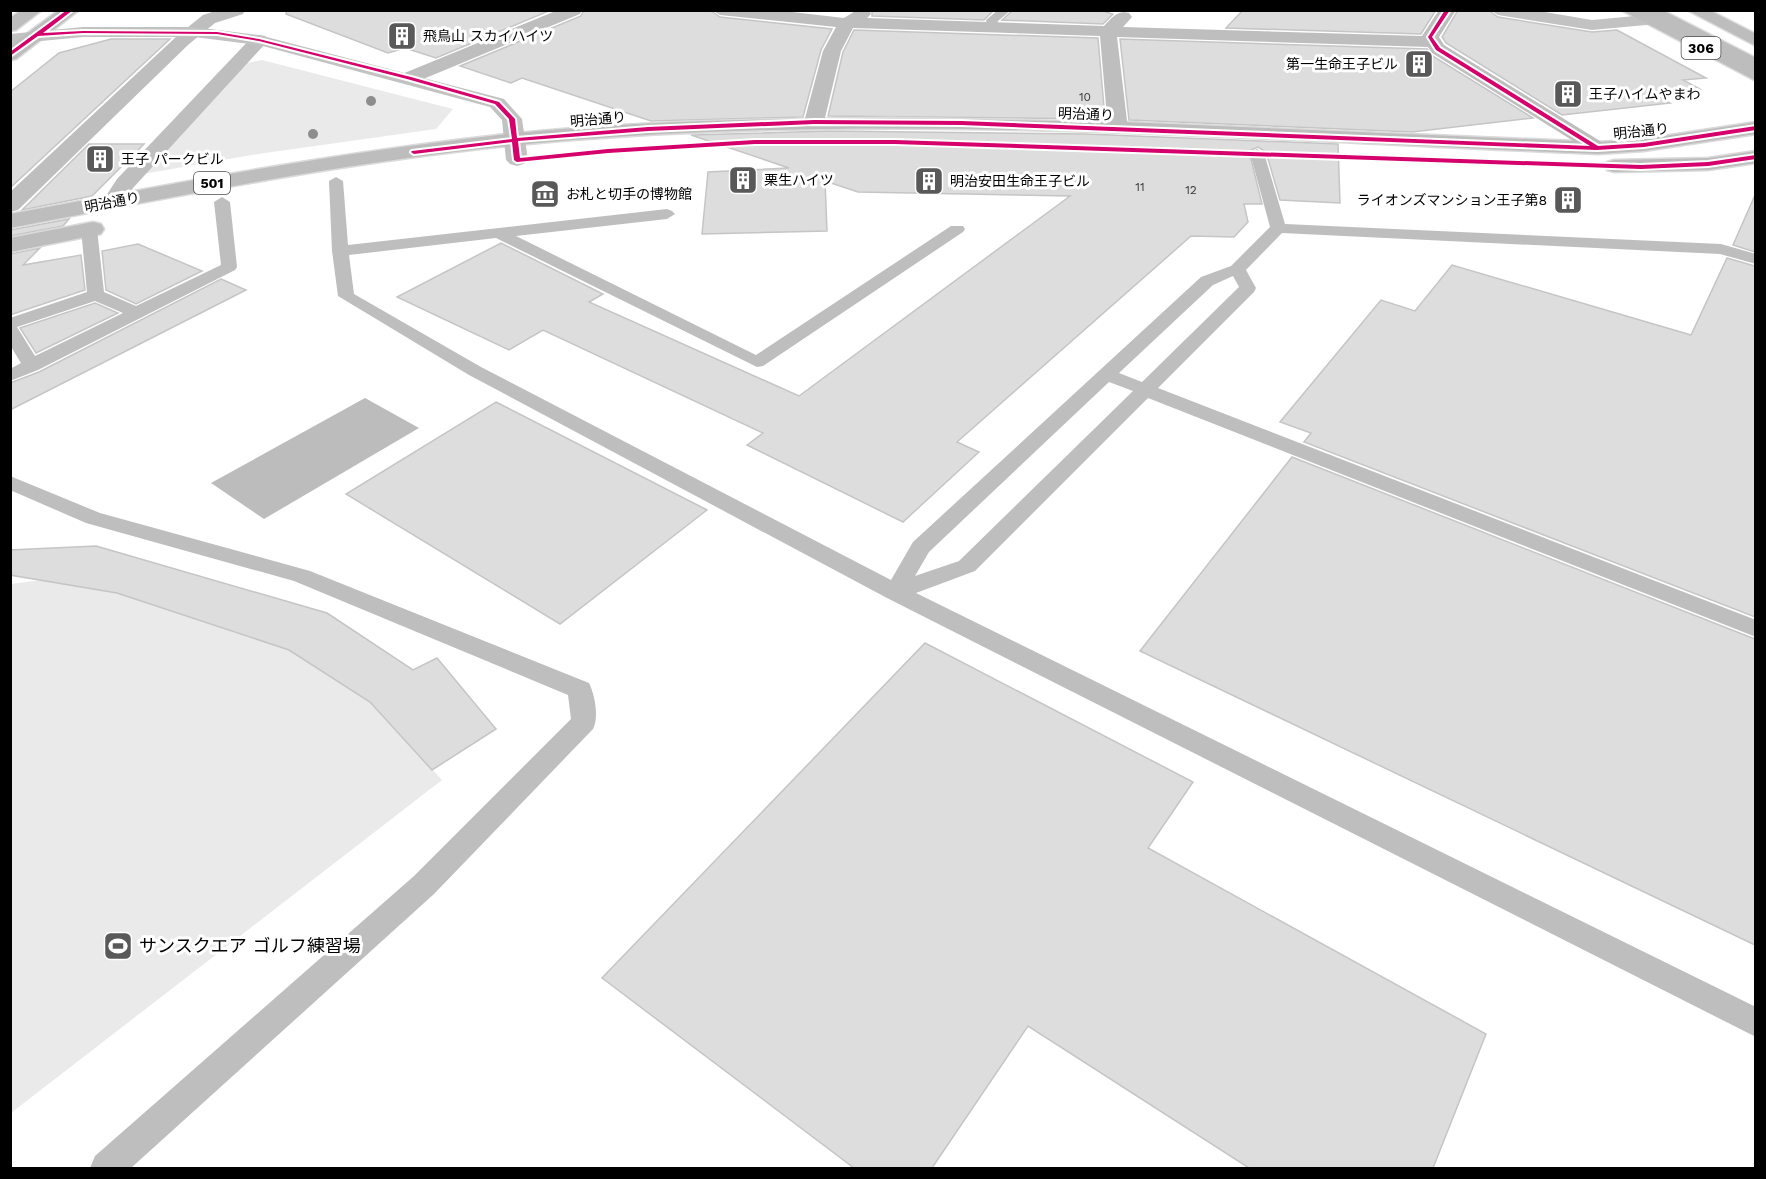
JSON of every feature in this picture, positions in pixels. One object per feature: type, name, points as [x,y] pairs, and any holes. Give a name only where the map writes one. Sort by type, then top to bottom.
[{"type":"main road","points":[[10,26],[34,10]]},
{"type":"main road","points":[[10,55],[71,10]]},
{"type":"main road","name":"306","points":[[1624,10],[1651,14]]},
{"type":"main road","name":"306","points":[[1629,10],[1651,14],[1755,76]]},
{"type":"main road","name":"306","points":[[1695,10],[1755,39]]},
{"type":"main road","points":[[1651,14],[1755,59]]},
{"type":"main road","points":[[1651,14],[1755,66]]},
{"type":"main road","name":"明治通り","points":[[199,207],[336,181],[429,168],[516,150],[648,129],[814,122],[962,123],[1598,148],[1644,145],[1755,128]]},
{"type":"main road","name":"明治通り","points":[[10,221],[329,163],[516,150],[608,151],[755,142],[896,142],[1641,167],[1708,164],[1755,157]]},
{"type":"main road","name":"明治通り","points":[[10,245],[100,227]]},
{"type":"street","points":[[10,205],[183,40],[209,19],[237,10]]},
{"type":"street","points":[[409,78],[574,10]]},
{"type":"street","points":[[720,10],[847,23],[1432,42]]},
{"type":"street","points":[[814,122],[832,51],[847,23],[870,10]]},
{"type":"street","points":[[1108,32],[1131,10]]},
{"type":"street","points":[[1448,10],[1430,37],[1438,50],[1598,148]]},
{"type":"street","points":[[1498,10],[1592,25],[1651,14]]},
{"type":"street","points":[[10,39],[38,34],[195,32],[258,40],[497,103],[512,119],[516,150]]},
{"type":"street","points":[[1108,32],[1118,129]]},
{"type":"street","points":[[113,202],[125,184],[258,40]]},
{"type":"lane","points":[[992,28],[992,20],[1006,10]]},
{"type":"lane","points":[[1257,153],[1278,228]]},
{"type":"lane","points":[[336,181],[340,251],[346,296],[476,371],[895,592],[1755,1023]]},
{"type":"lane","points":[[10,376],[229,267],[222,202]]},
{"type":"lane","points":[[340,251],[667,214]]},
{"type":"lane","points":[[96,296],[100,227]]},
{"type":"lane","points":[[895,592],[921,547],[1207,281],[1237,269],[1278,228],[1721,249],[1755,259]]},
{"type":"lane","points":[[498,233],[757,362],[957,229]]},
{"type":"lane","points":[[895,592],[967,566],[1248,288],[1237,269]]},
{"type":"lane","points":[[10,324],[96,296],[137,313]]},
{"type":"lane","points":[[10,330],[32,366]]},
{"type":"lane","points":[[1105,374],[1755,629]]},
{"type":"lane","points":[[10,482],[93,518],[302,576],[580,690],[584,722],[441,867],[107,1168]]},
{"type":"shaded area","points":[[262,60],[453,109],[436,129],[258,154],[143,174],[246,63]]},
{"type":"shaded area","points":[[365,398],[419,428],[264,519],[211,483]]},
{"type":"shaded area","name":"サンスクエア ゴルフ練習場","points":[[42,580],[117,593],[289,650],[370,702],[442,780],[11,1113],[11,584]]},
{"type":"building","points":[[287,10],[551,10],[436,58],[405,48],[388,53],[286,14]]},
{"type":"building","points":[[584,10],[710,10],[720,17],[832,29],[821,50],[803,117],[651,121],[522,78],[511,83],[460,66],[581,16]]},
{"type":"building","points":[[872,10],[994,10],[984,20],[872,16]]},
{"type":"building","points":[[1013,10],[1099,10],[1113,14],[1103,24],[1002,20]]},
{"type":"building","points":[[1243,10],[1436,10],[1421,34],[1226,28]]},
{"type":"building","points":[[1458,10],[1488,10],[1498,17],[1592,32],[1617,30],[1706,78],[1683,80],[1700,89],[1655,95],[1670,103],[1562,115],[1446,43],[1442,37]]},
{"type":"building","points":[[854,30],[1098,38],[1105,119],[828,116],[843,52]]},
{"type":"building","points":[[111,39],[170,39],[10,188],[10,92],[59,53]]},
{"type":"building","points":[[1120,39],[1427,49],[1431,55],[1533,118],[1412,132],[1129,120]]},
{"type":"building","points":[[829,131],[1085,134],[1338,144],[1340,203],[1280,200],[1266,152],[1258,147],[1249,151],[1262,204],[1244,204],[1248,222],[1234,237],[1191,236],[957,442],[979,452],[903,522],[747,445],[763,433],[543,330],[509,350],[397,297],[501,243],[603,294],[589,302],[799,396],[1070,196],[858,192],[825,181],[827,231],[702,234],[708,172],[789,168],[691,135]]},
{"type":"building","name":"王子 パークビル","points":[[89,144],[144,144],[92,196],[22,210]]},
{"type":"building","points":[[1755,195],[1755,252],[1733,245]]},
{"type":"building","points":[[69,219],[63,226],[10,236],[10,230]]},
{"type":"building","points":[[138,244],[202,271],[136,304],[106,290],[102,251]]},
{"type":"building","points":[[40,248],[23,265],[81,255],[85,290],[10,315],[10,254]]},
{"type":"building","points":[[1727,258],[1755,266],[1755,617],[1304,442],[1311,433],[1280,422],[1381,300],[1415,311],[1452,265],[1691,335]]},
{"type":"building","points":[[221,279],[246,290],[10,410],[10,383],[39,372]]},
{"type":"building","points":[[95,303],[118,313],[36,353],[20,328]]},
{"type":"building","points":[[496,402],[707,510],[560,624],[346,494]]},
{"type":"building","points":[[1292,457],[1755,639],[1755,945],[1140,651]]},
{"type":"building","points":[[96,546],[327,613],[413,670],[437,658],[496,729],[432,770],[370,702],[289,650],[117,593],[10,575],[10,550]]},
{"type":"building","points":[[925,643],[1193,782],[1148,848],[1486,1034],[1433,1168],[1249,1168],[1028,1026],[932,1168],[854,1168],[602,978]]},
{"type":"cycle path","points":[[10,55],[71,10]]},
{"type":"cycle path","points":[[1448,10],[1430,37],[1438,49],[1597,148]]},
{"type":"cycle path","points":[[38,35],[83,32],[217,33],[259,40],[409,78],[497,103],[512,119],[517,160],[608,151],[755,142],[895,142],[1641,167],[1708,164],[1756,157]]},
{"type":"cycle path","points":[[414,152],[515,140],[648,129],[814,122],[962,123],[1598,148],[1644,145],[1756,128]]},
{"type":"place","name":"飛鳥山 スカイハイツ","points":[[402,36]]},
{"type":"place","name":"第一生命王子ビル","points":[[1419,64]]},
{"type":"place","name":"王子ハイムやまわ","points":[[1568,94]]},
{"type":"place","name":"王子 パークビル","points":[[100,159]]},
{"type":"place","name":"栗生ハイツ","points":[[743,180]]},
{"type":"place","name":"明治安田生命王子ビル","points":[[929,181]]},
{"type":"place","name":"お札と切手の博物館","points":[[545,194]]},
{"type":"place","name":"ライオンズマンション王子第8","points":[[1568,200]]},
{"type":"place","name":"サンスクエア ゴルフ練習場","points":[[118,946]]}]
